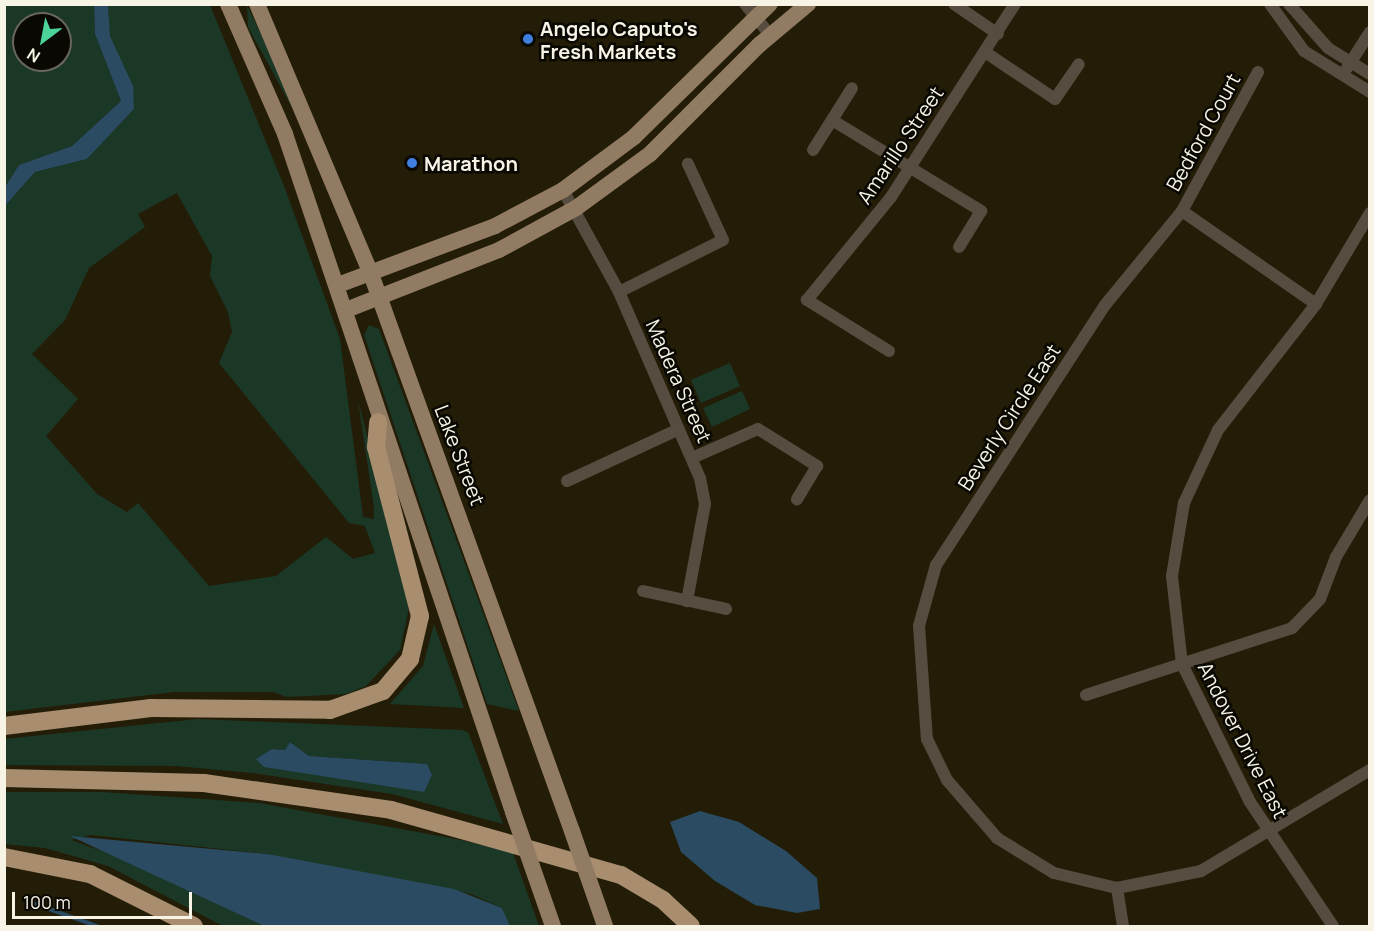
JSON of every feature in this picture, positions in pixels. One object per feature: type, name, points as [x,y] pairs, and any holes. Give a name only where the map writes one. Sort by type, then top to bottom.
[{"type":"highway","points":[[4,726],[152,708],[330,710],[383,691],[410,659],[420,616],[376,447],[378,422]]},
{"type":"highway","points":[[4,778],[204,783],[391,810],[621,875],[663,900],[691,927]]},
{"type":"highway","points":[[4,857],[90,874],[194,927]]},
{"type":"main road","points":[[228,4],[284,131],[338,285],[378,422],[553,927]]},
{"type":"main road","name":"Lake Street","points":[[257,4],[379,297],[605,927]]},
{"type":"main road","points":[[338,285],[495,226],[563,190],[658,116],[749,11],[770,4]]},
{"type":"main road","points":[[346,310],[499,250],[576,208],[666,140],[770,35],[808,4]]},
{"type":"street","points":[[954,4],[998,34]]},
{"type":"street","name":"Amarillo Street","points":[[889,351],[807,300],[911,167],[998,34],[1015,4]]},
{"type":"street","points":[[1270,4],[1304,51],[1370,92]]},
{"type":"street","points":[[1289,4],[1308,30],[1350,63],[1370,74]]},
{"type":"street","points":[[749,11],[770,35]]},
{"type":"street","points":[[1342,76],[1370,32]]},
{"type":"street","points":[[985,52],[1055,99],[1079,64]]},
{"type":"street","name":"Bedford Court","points":[[1182,211],[1257,72]]},
{"type":"street","points":[[813,150],[852,87]]},
{"type":"street","points":[[832,120],[981,211],[959,247]]},
{"type":"street","points":[[619,292],[723,240],[688,164]]},
{"type":"street","name":"Madera Street","points":[[563,190],[576,208],[619,292],[692,458],[705,504],[687,601]]},
{"type":"street","points":[[1182,211],[1316,304]]},
{"type":"street","name":"Beverly Circle East","points":[[1117,888],[1054,873],[1024,858],[962,801],[927,739],[918,666],[921,611],[936,565],[1105,305],[1182,211]]},
{"type":"street","name":"Andover Drive East","points":[[1333,927],[1269,832],[1182,664],[1172,576],[1184,503],[1227,416],[1316,304],[1370,213]]},
{"type":"street","points":[[567,481],[679,429]]},
{"type":"street","points":[[692,458],[758,429],[817,466],[798,499]]},
{"type":"street","points":[[1086,695],[1274,635],[1308,615],[1370,500]]},
{"type":"street","points":[[643,591],[726,609]]},
{"type":"street","points":[[1123,927],[1117,888],[1201,871],[1370,770]]},
{"type":"green space","points":[[4,5],[94,5],[95,34],[121,101],[72,146],[19,165],[5,187]]},
{"type":"green space","points":[[108,5],[210,5],[284,186],[340,339],[363,517],[374,519],[374,508],[358,400],[405,584],[409,608],[400,650],[366,686],[346,694],[287,697],[273,692],[174,692],[5,712],[5,206],[35,172],[87,159],[134,109],[110,36]],"holes":[[[177,193],[212,256],[210,276],[228,312],[232,332],[219,363],[349,523],[365,526],[375,553],[353,559],[326,537],[276,576],[209,586],[138,503],[127,512],[97,494],[46,436],[78,399],[32,354],[65,320],[89,268],[145,227],[138,214]]]},
{"type":"green space","points":[[247,5],[278,69],[301,124],[248,27]]},
{"type":"green space","points":[[369,325],[379,329],[519,711],[487,704],[364,335]]},
{"type":"green space","points":[[730,363],[740,386],[701,403],[691,380]]},
{"type":"green space","points":[[742,391],[750,409],[712,427],[703,408]]},
{"type":"green space","points":[[434,624],[464,708],[390,704],[423,666]]},
{"type":"green space","points":[[198,719],[462,730],[468,732],[503,824],[392,794],[252,773],[176,766],[5,765],[4,739]],"holes":[[[290,742],[309,756],[427,764],[424,792],[297,770],[272,749],[286,750]]]},
{"type":"green space","points":[[5,792],[102,792],[259,803],[461,840],[513,853],[539,926],[510,926],[502,908],[471,894],[268,854],[91,835],[71,840],[116,856],[264,926],[223,926],[108,866],[45,848],[5,844]]},
{"type":"water","points":[[94,5],[108,5],[110,36],[133,86],[134,109],[87,159],[35,172],[5,206],[5,187],[19,165],[72,146],[121,101],[95,34]]},
{"type":"water","points":[[290,742],[309,756],[427,764],[432,775],[424,792],[264,767],[256,759],[272,749],[285,750]]},
{"type":"water","points":[[700,811],[739,822],[786,851],[817,878],[820,909],[797,913],[755,905],[715,881],[681,852],[670,822]]},
{"type":"water","points":[[70,836],[268,854],[454,889],[502,908],[510,926],[264,926]]},
{"type":"waterway","points":[[35,904],[97,926]]},
{"type":"place","name":"Angelo Caputo's Fresh Markets","points":[[528,39]]},
{"type":"place","name":"Marathon","points":[[412,163]]}]
